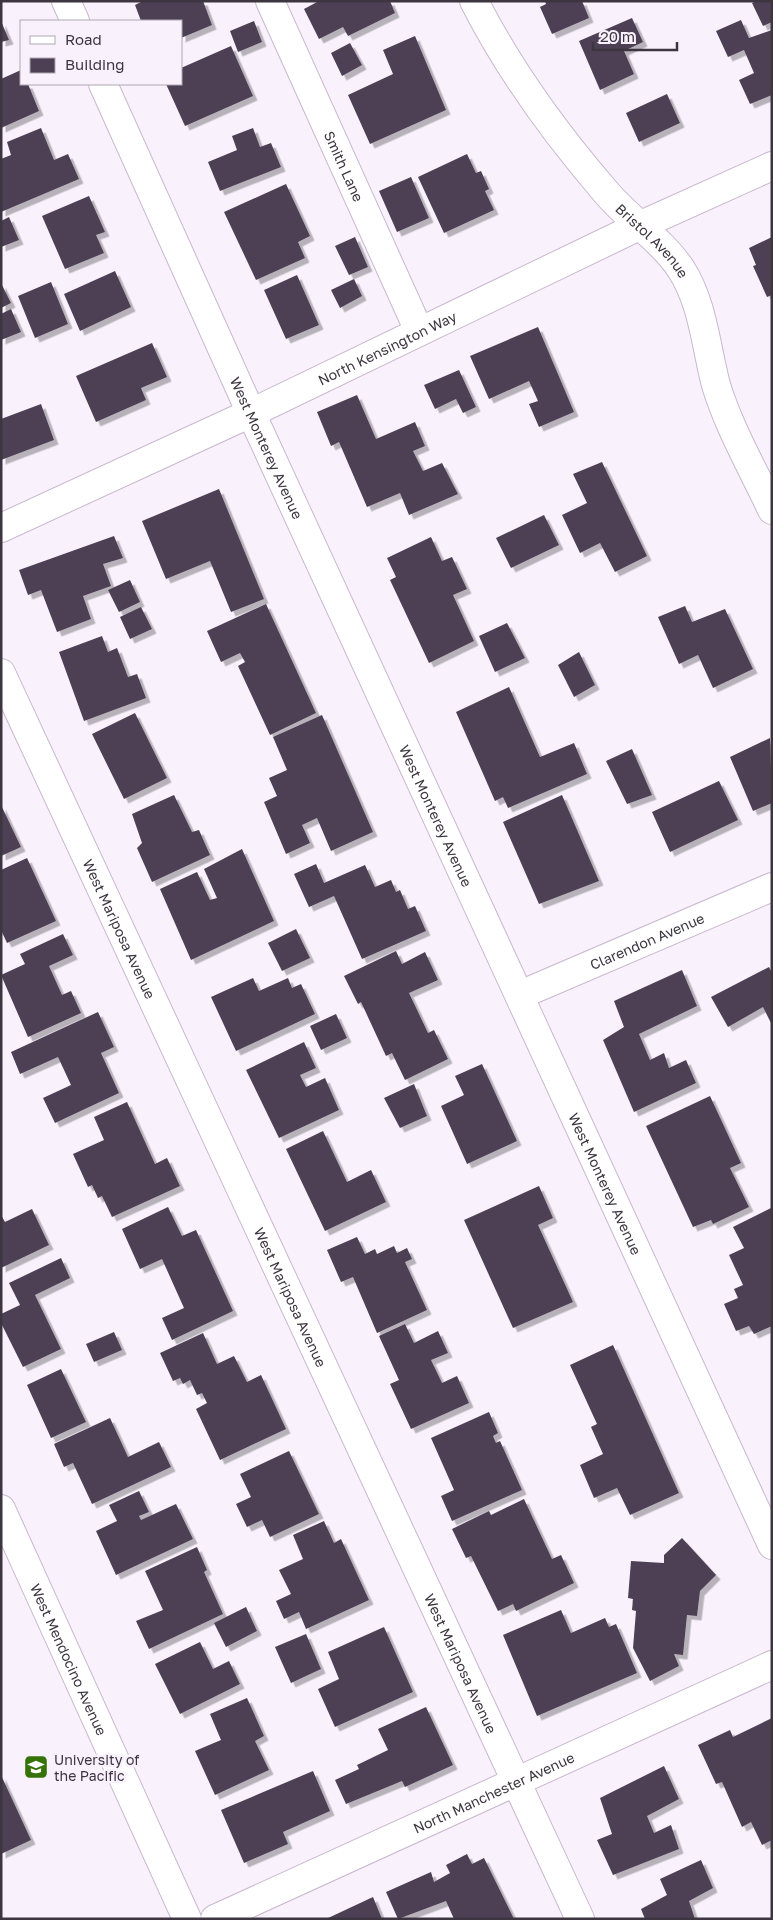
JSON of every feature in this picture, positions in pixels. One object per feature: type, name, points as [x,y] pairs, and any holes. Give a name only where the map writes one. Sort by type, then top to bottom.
[{"type":"street","points":[[66,1],[75,20]]},
{"type":"street","name":"Smith Lane","points":[[270,1],[419,331]]},
{"type":"street","name":"Bristol Avenue","points":[[474,1],[512,68],[605,191],[672,256],[683,272],[700,316],[716,386],[772,510]]},
{"type":"street","name":"West Monterey Avenue","points":[[103,85],[251,413],[772,1545]]},
{"type":"street","name":"North Kensington Way","points":[[1,528],[251,413],[639,226],[772,166]]},
{"type":"street","name":"West Mariposa Avenue","points":[[1,673],[518,1782],[580,1919]]},
{"type":"street","name":"Clarendon Avenue","points":[[520,994],[772,887]]},
{"type":"street","name":"West Mendocino Avenue","points":[[1,1509],[187,1919]]},
{"type":"street","name":"North Manchester Avenue","points":[[216,1919],[772,1665]]},
{"type":"building","points":[[143,1],[203,1],[212,25],[182,38],[182,20],[141,20],[135,5]]},
{"type":"building","points":[[319,1],[390,1],[395,13],[348,36],[343,27],[319,39],[304,9]]},
{"type":"building","points":[[545,1],[582,1],[589,18],[552,34],[540,7],[546,4]]},
{"type":"building","points":[[756,1],[772,1],[772,22],[763,26],[752,3]]},
{"type":"building","points":[[632,18],[643,42],[624,51],[634,74],[600,90],[579,41]]},
{"type":"building","points":[[741,20],[749,38],[772,30],[772,95],[750,104],[739,80],[754,73],[744,50],[728,57],[716,31]]},
{"type":"building","points":[[1,21],[9,40],[1,42]]},
{"type":"building","points":[[254,21],[262,42],[238,52],[230,31]]},
{"type":"building","points":[[415,36],[446,110],[370,144],[348,95],[393,74],[383,50]]},
{"type":"building","points":[[350,43],[362,65],[342,76],[331,53]]},
{"type":"building","points":[[231,46],[253,96],[185,126],[166,85],[182,85],[182,68]]},
{"type":"building","points":[[20,70],[20,85],[28,85],[39,111],[1,128],[1,79]]},
{"type":"building","points":[[667,94],[680,123],[639,142],[626,113]]},
{"type":"building","points":[[41,128],[54,160],[68,154],[79,179],[1,212],[1,159],[11,155],[7,142]]},
{"type":"building","points":[[253,128],[260,147],[271,143],[281,167],[220,191],[208,162],[237,150],[232,136]]},
{"type":"building","points":[[467,154],[476,173],[481,171],[489,189],[485,191],[494,210],[444,233],[418,177]]},
{"type":"building","points":[[411,177],[429,218],[397,232],[379,191]]},
{"type":"building","points":[[286,184],[310,236],[298,242],[305,258],[256,280],[224,212]]},
{"type":"building","points":[[89,196],[105,232],[96,235],[104,253],[65,269],[42,216]]},
{"type":"building","points":[[9,217],[19,240],[1,247],[1,221]]},
{"type":"building","points":[[355,237],[368,267],[349,275],[335,246]]},
{"type":"building","points":[[772,237],[772,295],[767,297],[753,266],[756,265],[749,248]]},
{"type":"building","points":[[115,271],[131,307],[80,331],[64,294]]},
{"type":"building","points":[[297,275],[319,325],[286,339],[264,290]]},
{"type":"building","points":[[354,279],[362,296],[340,308],[331,290]]},
{"type":"building","points":[[51,282],[68,324],[35,338],[18,296]]},
{"type":"building","points":[[1,283],[11,303],[1,308]]},
{"type":"building","points":[[11,309],[21,332],[1,340],[1,314]]},
{"type":"building","points":[[538,327],[574,412],[539,427],[529,404],[538,401],[529,381],[489,399],[470,356]]},
{"type":"building","points":[[152,343],[167,377],[141,388],[146,400],[96,422],[76,376]]},
{"type":"building","points":[[459,370],[476,407],[463,413],[456,399],[435,409],[424,385]]},
{"type":"building","points":[[357,395],[376,439],[415,422],[425,446],[413,451],[423,471],[442,463],[458,494],[409,515],[400,493],[367,507],[339,442],[331,446],[317,412]]},
{"type":"building","points":[[41,404],[54,440],[1,460],[1,419]]},
{"type":"building","points":[[602,462],[647,556],[615,572],[600,543],[580,553],[562,515],[587,503],[573,474]]},
{"type":"building","points":[[219,489],[264,599],[231,612],[210,561],[166,579],[142,521]]},
{"type":"building","points":[[544,515],[559,545],[511,568],[496,538]]},
{"type":"building","points":[[114,536],[123,558],[103,564],[111,586],[83,596],[91,619],[57,632],[41,590],[28,595],[19,570]]},
{"type":"building","points":[[431,537],[442,561],[452,557],[467,589],[453,595],[474,641],[429,663],[390,580],[396,577],[387,558]]},
{"type":"building","points":[[130,580],[140,602],[119,612],[108,590]]},
{"type":"building","points":[[266,604],[316,713],[270,735],[238,666],[245,662],[240,653],[221,662],[207,631]]},
{"type":"building","points":[[685,606],[692,622],[725,609],[753,669],[713,688],[698,655],[679,664],[658,617]]},
{"type":"building","points":[[141,607],[152,629],[130,639],[120,617]]},
{"type":"building","points":[[507,623],[525,658],[495,672],[479,636]]},
{"type":"building","points":[[102,636],[108,652],[117,648],[128,677],[137,674],[146,698],[84,721],[59,652]]},
{"type":"building","points":[[579,652],[595,685],[574,697],[558,665]]},
{"type":"building","points":[[509,687],[540,757],[574,743],[587,774],[508,808],[503,797],[495,801],[456,712]]},
{"type":"building","points":[[135,713],[167,778],[124,799],[92,734]]},
{"type":"building","points":[[322,715],[373,832],[331,851],[317,818],[302,825],[310,843],[286,854],[264,802],[277,796],[269,778],[287,770],[273,737]]},
{"type":"building","points":[[770,738],[772,803],[753,811],[730,757]]},
{"type":"building","points":[[632,749],[652,795],[627,804],[606,761]]},
{"type":"building","points":[[719,781],[738,820],[670,852],[652,812]]},
{"type":"building","points":[[174,795],[192,832],[199,830],[210,855],[152,882],[137,848],[142,843],[132,814]]},
{"type":"building","points":[[562,795],[599,881],[539,904],[503,822]]},
{"type":"building","points":[[1,805],[21,847],[1,856]]},
{"type":"building","points":[[242,849],[274,921],[191,960],[160,889],[197,872],[210,900],[217,898],[204,869]]},
{"type":"building","points":[[27,858],[56,921],[7,943],[1,930],[1,870]]},
{"type":"building","points":[[316,864],[324,883],[365,865],[375,887],[391,880],[396,892],[400,890],[408,909],[415,906],[426,931],[362,959],[334,896],[309,907],[294,874]]},
{"type":"building","points":[[296,929],[310,958],[282,971],[268,943]]},
{"type":"building","points":[[63,934],[73,955],[49,966],[62,995],[71,991],[81,1013],[28,1037],[1,975],[25,964],[20,954]]},
{"type":"building","points":[[396,951],[402,964],[425,952],[438,980],[409,993],[428,1033],[434,1030],[448,1059],[405,1080],[392,1053],[386,1056],[361,1002],[358,1004],[344,976]]},
{"type":"building","points":[[769,967],[772,973],[772,1025],[763,1007],[728,1027],[711,997]]},
{"type":"building","points":[[682,970],[697,1006],[639,1034],[650,1060],[664,1053],[669,1068],[686,1060],[696,1083],[634,1112],[603,1040],[624,1027],[614,1001]]},
{"type":"building","points":[[253,978],[259,991],[288,978],[292,988],[301,984],[315,1014],[236,1051],[211,997]]},
{"type":"building","points":[[98,1012],[114,1047],[101,1053],[119,1093],[55,1123],[43,1098],[71,1085],[58,1057],[20,1074],[11,1052]]},
{"type":"building","points":[[336,1014],[347,1038],[321,1050],[310,1026]]},
{"type":"building","points":[[304,1042],[316,1068],[300,1075],[306,1087],[325,1078],[339,1110],[279,1138],[246,1070]]},
{"type":"building","points":[[482,1064],[517,1141],[467,1164],[441,1106],[464,1095],[455,1076]]},
{"type":"building","points":[[414,1084],[427,1116],[400,1128],[384,1098]]},
{"type":"building","points":[[710,1096],[741,1163],[730,1168],[749,1207],[713,1224],[711,1220],[693,1227],[646,1126]]},
{"type":"building","points":[[127,1102],[155,1164],[167,1158],[180,1186],[112,1217],[102,1196],[98,1198],[92,1185],[88,1187],[73,1154],[104,1140],[94,1117]]},
{"type":"building","points":[[323,1131],[347,1182],[371,1170],[386,1202],[325,1231],[286,1149]]},
{"type":"building","points":[[539,1186],[553,1218],[538,1225],[573,1302],[513,1328],[464,1220]]},
{"type":"building","points":[[168,1207],[182,1236],[196,1230],[233,1311],[172,1340],[162,1318],[184,1308],[162,1259],[140,1269],[122,1229]]},
{"type":"building","points":[[771,1208],[772,1326],[754,1334],[749,1326],[736,1331],[724,1304],[738,1298],[734,1289],[743,1285],[729,1255],[744,1248],[733,1227]]},
{"type":"building","points":[[32,1209],[49,1245],[1,1268],[1,1215],[5,1222]]},
{"type":"building","points":[[357,1237],[365,1254],[375,1249],[377,1254],[394,1246],[397,1253],[407,1248],[412,1259],[405,1262],[427,1310],[377,1333],[353,1277],[341,1282],[327,1250]]},
{"type":"building","points":[[61,1258],[70,1278],[35,1295],[61,1349],[23,1367],[1,1323],[1,1314],[20,1305],[9,1283]]},
{"type":"building","points":[[405,1324],[414,1343],[438,1331],[448,1353],[431,1360],[442,1383],[457,1376],[469,1403],[411,1429],[390,1384],[399,1380],[379,1336]]},
{"type":"building","points":[[114,1332],[122,1350],[94,1362],[86,1344]]},
{"type":"building","points":[[203,1333],[217,1364],[234,1356],[247,1382],[261,1375],[286,1429],[220,1460],[196,1409],[207,1403],[202,1393],[197,1395],[190,1380],[183,1384],[180,1378],[173,1381],[160,1353]]},
{"type":"building","points":[[613,1345],[679,1493],[630,1515],[617,1488],[594,1498],[580,1465],[603,1454],[591,1427],[597,1424],[570,1365]]},
{"type":"building","points":[[61,1369],[86,1422],[51,1438],[27,1385]]},
{"type":"building","points":[[489,1412],[498,1433],[493,1436],[496,1443],[500,1441],[522,1490],[452,1521],[441,1496],[454,1490],[431,1438]]},
{"type":"building","points":[[110,1418],[128,1457],[159,1442],[171,1467],[92,1504],[73,1463],[64,1467],[54,1444]]},
{"type":"building","points":[[289,1451],[319,1514],[270,1537],[262,1520],[247,1527],[236,1504],[251,1497],[240,1474]]},
{"type":"building","points":[[139,1491],[149,1512],[139,1516],[141,1520],[176,1504],[193,1539],[116,1575],[96,1531],[117,1521],[109,1505]]},
{"type":"building","points":[[524,1499],[552,1559],[561,1555],[574,1583],[516,1611],[513,1604],[498,1611],[471,1556],[466,1558],[452,1529],[489,1511],[491,1515]]},
{"type":"building","points":[[324,1521],[334,1543],[341,1539],[369,1600],[306,1629],[299,1612],[284,1619],[276,1601],[291,1594],[279,1570],[303,1559],[293,1535]]},
{"type":"building","points":[[682,1538],[716,1575],[700,1591],[697,1616],[687,1615],[683,1655],[674,1654],[679,1666],[650,1681],[633,1648],[636,1611],[632,1610],[633,1599],[628,1598],[631,1561],[664,1563],[664,1555]]},
{"type":"building","points":[[197,1547],[207,1570],[204,1572],[223,1614],[149,1649],[136,1621],[163,1610],[145,1571]]},
{"type":"building","points":[[246,1607],[257,1631],[226,1647],[214,1623]]},
{"type":"building","points":[[561,1610],[571,1633],[605,1618],[609,1627],[616,1624],[637,1673],[537,1716],[503,1635]]},
{"type":"building","points":[[384,1627],[413,1692],[335,1727],[318,1689],[339,1679],[328,1652]]},
{"type":"building","points":[[306,1634],[321,1669],[291,1683],[275,1647]]},
{"type":"building","points":[[200,1642],[213,1669],[229,1661],[240,1684],[180,1714],[155,1664]]},
{"type":"building","points":[[247,1698],[264,1736],[255,1741],[269,1770],[215,1795],[195,1751],[221,1740],[210,1714]]},
{"type":"building","points":[[426,1707],[453,1765],[405,1787],[402,1781],[346,1804],[335,1780],[359,1769],[357,1765],[388,1750],[378,1729]]},
{"type":"building","points":[[772,1718],[772,1840],[762,1845],[751,1822],[742,1827],[722,1782],[716,1784],[698,1745],[730,1730],[733,1737]]},
{"type":"building","points":[[664,1766],[679,1799],[647,1816],[654,1833],[671,1825],[679,1849],[613,1875],[597,1840],[612,1834],[600,1798]]},
{"type":"building","points":[[313,1771],[330,1811],[283,1832],[288,1844],[244,1863],[221,1810]]},
{"type":"building","points":[[1,1775],[31,1840],[1,1854]]},
{"type":"building","points":[[467,1854],[472,1864],[484,1858],[514,1919],[454,1919],[446,1901],[398,1919],[386,1892],[431,1872],[434,1882],[450,1873],[446,1865]]},
{"type":"building","points":[[701,1860],[713,1888],[689,1901],[695,1919],[645,1919],[641,1909],[667,1895],[660,1879]]},
{"type":"building","points":[[373,1897],[382,1919],[326,1919]]},
{"type":"place","name":"University of the Pacific","points":[[36,1767]]}]
